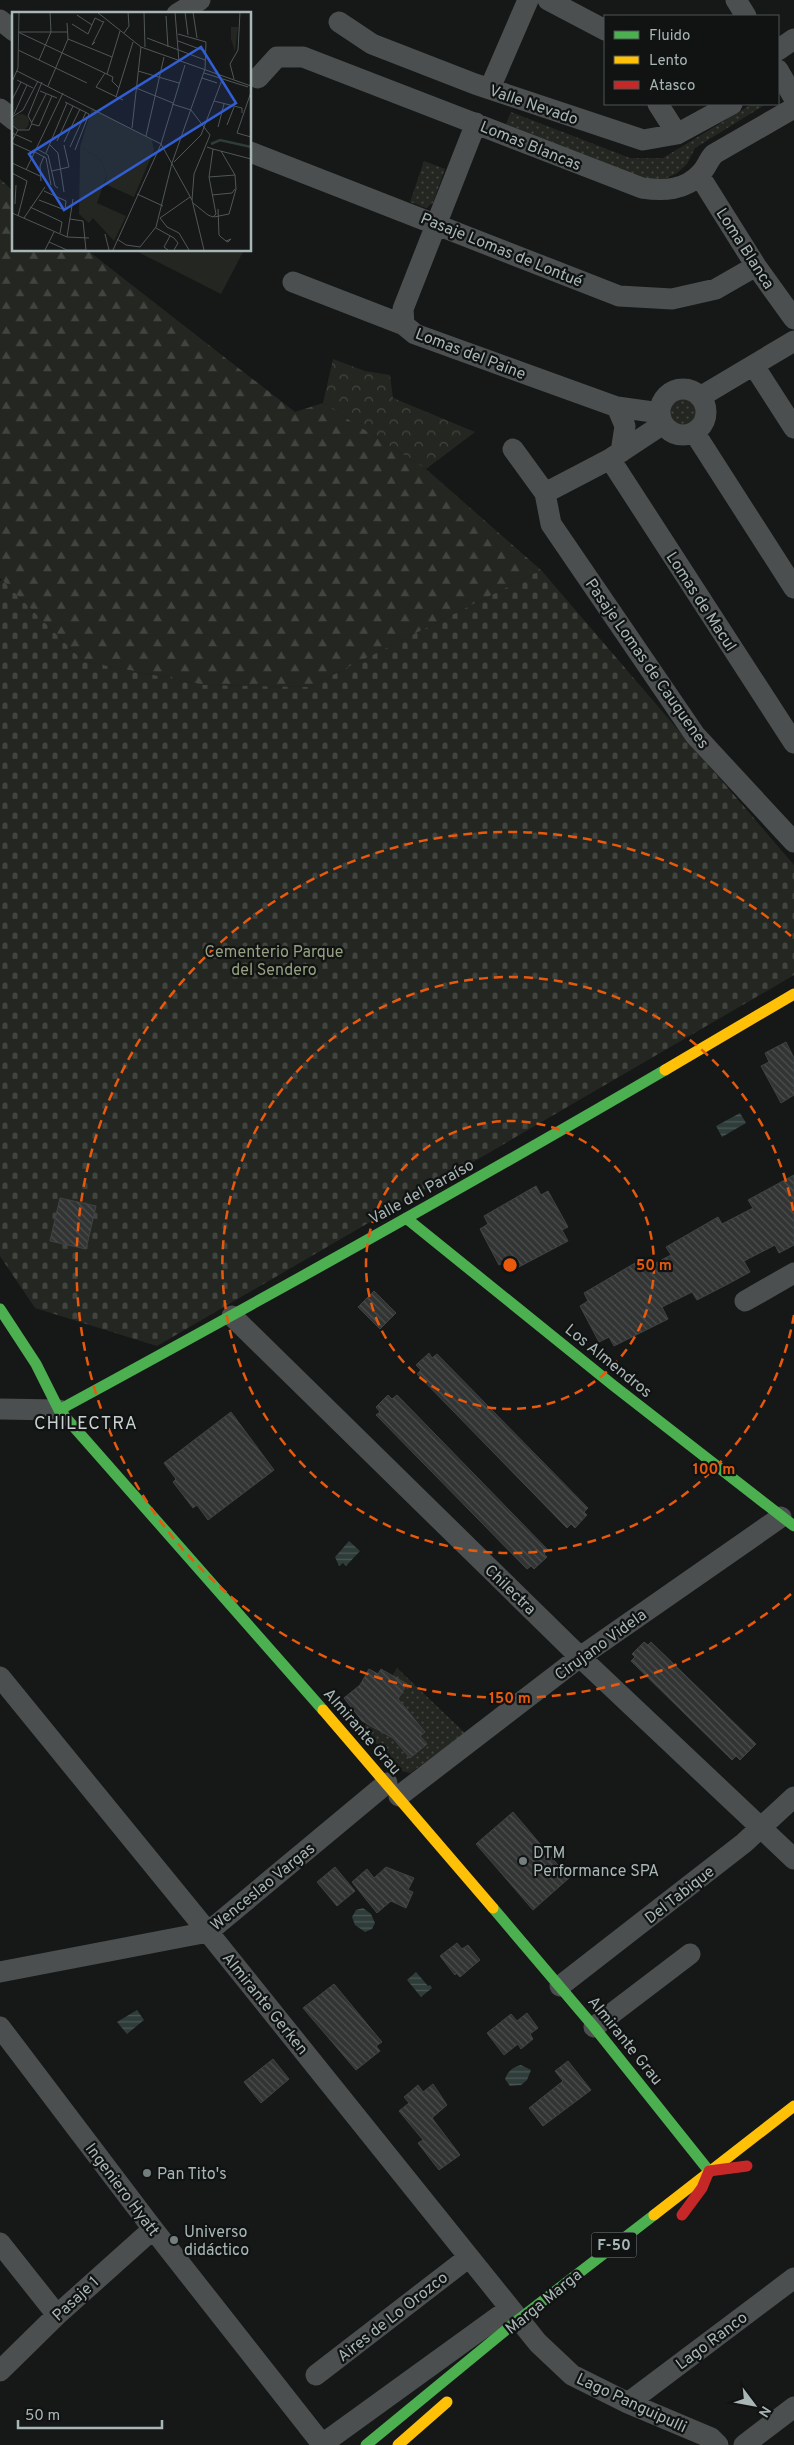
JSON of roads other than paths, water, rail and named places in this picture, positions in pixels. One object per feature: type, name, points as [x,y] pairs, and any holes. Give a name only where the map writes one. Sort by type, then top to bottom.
[{"type":"street","points":[[180,12],[200,0]]},
{"type":"street","points":[[490,88],[528,0]]},
{"type":"street","points":[[548,0],[604,29]]},
{"type":"street","points":[[736,0],[745,15]]},
{"type":"street","points":[[0,20],[12,29]]},
{"type":"street","name":"Valle Nevado","points":[[339,22],[372,44],[490,88],[643,140],[677,134],[730,105]]},
{"type":"street","points":[[779,49],[794,39]]},
{"type":"street","name":"Lomas Blancas","points":[[258,78],[277,57],[303,57],[642,188],[667,191],[699,176]]},
{"type":"street","points":[[779,75],[794,98]]},
{"type":"street","points":[[659,105],[677,134]]},
{"type":"street","points":[[699,176],[708,160],[714,154],[794,108]]},
{"type":"street","points":[[0,109],[12,118]]},
{"type":"street","name":"Lomas del Paine","points":[[476,123],[404,309],[404,325],[415,334],[617,407],[661,419]]},
{"type":"street","name":"Pasaje Lomas de Lontué","points":[[251,152],[619,296],[672,299],[716,289],[756,266]]},
{"type":"street","name":"Loma Blanca","points":[[699,176],[756,266],[794,319]]},
{"type":"street","points":[[293,282],[404,325]]},
{"type":"street","points":[[700,397],[794,340]]},
{"type":"street","points":[[754,366],[794,428]]},
{"type":"street","points":[[688,390],[700,397],[706,409],[702,424],[694,432],[680,435],[672,433],[661,419],[661,404],[672,392],[688,390]]},
{"type":"street","points":[[615,456],[625,426],[617,407]]},
{"type":"street","points":[[513,449],[545,493],[615,456],[661,419]]},
{"type":"street","points":[[694,432],[794,588]]},
{"type":"street","name":"Lomas de Macul","points":[[615,456],[794,744]]},
{"type":"street","name":"Pasaje Lomas de Cauquenes","points":[[545,493],[551,524],[695,736],[794,842]]},
{"type":"street","name":"Valle del Paraíso","points":[[59,1410],[232,1316],[552,1136],[794,994]]},
{"type":"street","name":"Los Almendros","points":[[406,1218],[788,1522]]},
{"type":"street","points":[[745,1301],[794,1272]]},
{"type":"street","name":"Almirante Grau","points":[[0,1309],[36,1364],[59,1410],[393,1790],[560,1986],[709,2171]]},
{"type":"street","name":"Chilectra","points":[[232,1316],[580,1657],[763,1827],[794,1859]]},
{"type":"street","points":[[0,1409],[59,1410]]},
{"type":"street","name":"Cirujano Videla","points":[[393,1790],[580,1657],[788,1522]]},
{"type":"street","name":"Almirante Gerken","points":[[0,1677],[208,1932],[523,2325]]},
{"type":"street","name":"Wenceslao Vargas","points":[[0,1972],[208,1932],[393,1790]]},
{"type":"street","name":"Del Tabique","points":[[560,1986],[763,1827],[794,1797]]},
{"type":"street","points":[[594,2027],[690,1954]]},
{"type":"street","name":"Ingeniero Hyatt","points":[[0,2027],[153,2229],[321,2444]]},
{"type":"street","name":"Marga Marga","points":[[366,2445],[523,2325],[709,2171],[784,2119],[794,2106]]},
{"type":"street","points":[[711,2193],[678,2217],[702,2188],[709,2171],[751,2163],[725,2182]]},
{"type":"street","name":"Pasaje 1","points":[[0,2371],[56,2315],[153,2229]]},
{"type":"street","points":[[0,2243],[56,2315]]},
{"type":"street","name":"Aires de Lo Orozco","points":[[316,2375],[469,2256]]},
{"type":"street","name":"Lago Ranco","points":[[628,2403],[794,2278]]},
{"type":"street","name":"Marga Marga","points":[[321,2444],[523,2325]]},
{"type":"street","name":"Lago Panguipulli","points":[[523,2325],[572,2375],[628,2403],[711,2438],[718,2445]]},
{"type":"street","points":[[398,2445],[456,2394]]},
{"type":"street","points":[[744,2445],[794,2407]]},
{"type":"place","name":"DTM Performance SPA","points":[[523,1861]]},
{"type":"place","name":"Pan Tito's","points":[[147,2173]]},
{"type":"place","name":"Universo didáctico","points":[[174,2240]]},
{"type":"district","name":"CHILECTRA","points":[[86,1423]]},
{"type":"park label","name":"Cementerio Parque del Sendero","points":[[274,960]]}]
